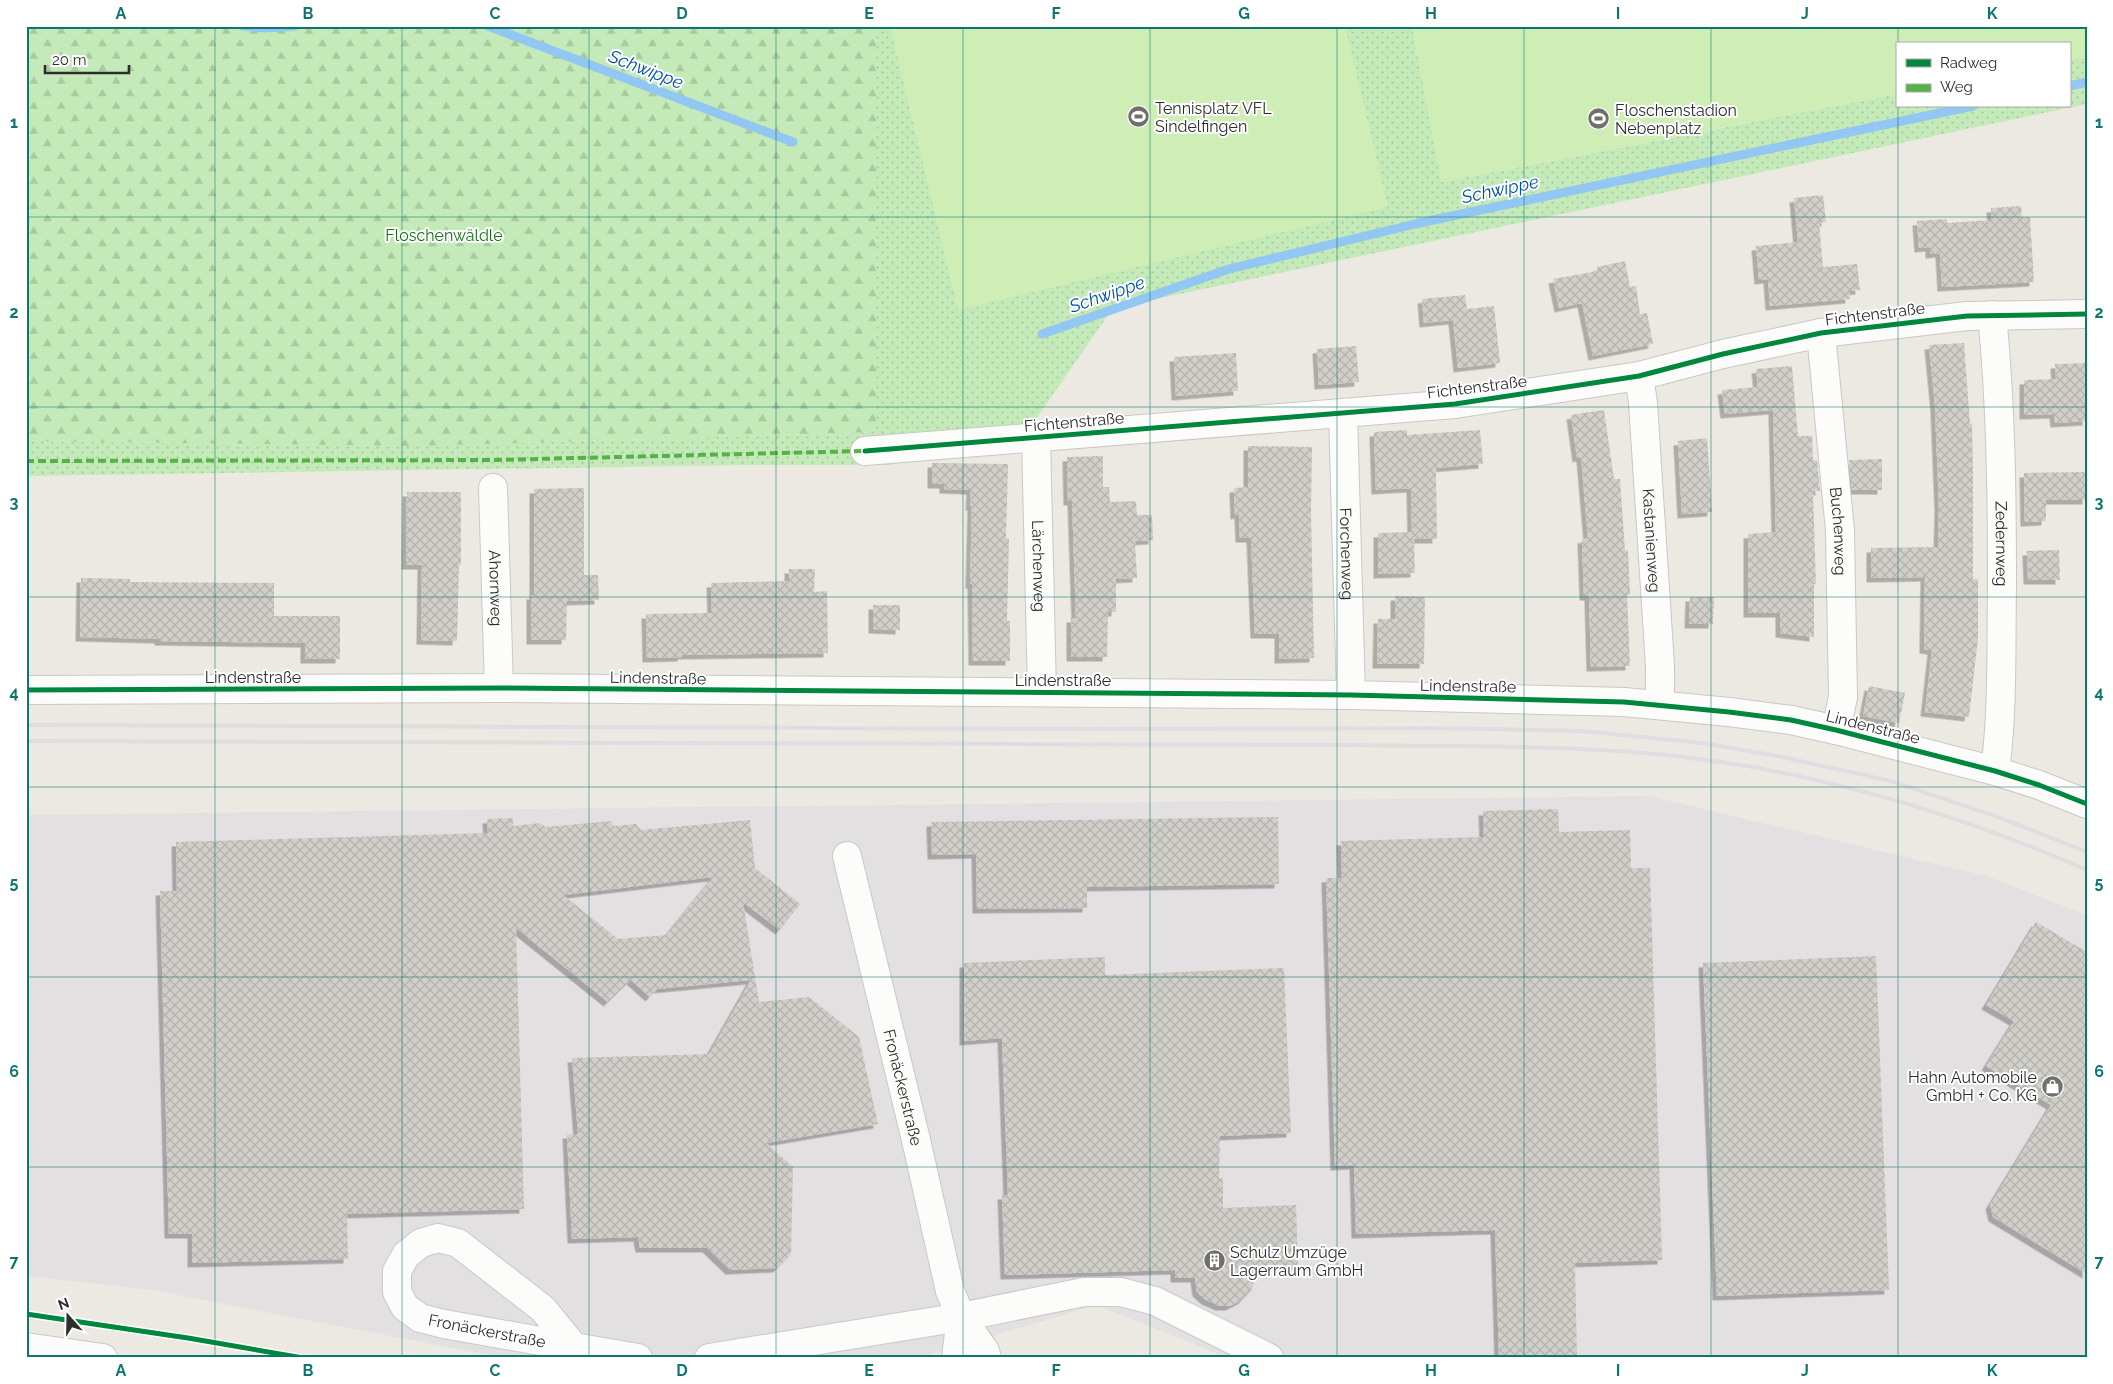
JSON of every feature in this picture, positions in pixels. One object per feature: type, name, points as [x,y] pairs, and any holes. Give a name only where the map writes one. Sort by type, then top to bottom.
[{"type":"street","name":"Fichtenstraße","points":[[865,452],[1455,404],[1639,376],[1723,354],[1821,333],[1992,315],[2087,314]]},
{"type":"street","name":"Zedernweg","points":[[1992,315],[2001,431],[2002,544],[2002,634],[1995,771]]},
{"type":"street","name":"Buchenweg","points":[[1821,333],[1840,531],[1843,697],[1836,730]]},
{"type":"street","name":"Kastanienweg","points":[[1639,376],[1643,403],[1657,618],[1660,705]]},
{"type":"street","name":"Forchenweg","points":[[1343,414],[1351,695]]},
{"type":"street","name":"Lärchenweg","points":[[1036,438],[1042,692]]},
{"type":"street","name":"Ahornweg","points":[[494,488],[499,688]]},
{"type":"street","name":"Lindenstraße","points":[[26,690],[499,688],[1042,692],[1351,695],[1624,702],[1790,720],[1836,730],[1995,771],[2039,785],[2087,804]]},
{"type":"street","name":"Fronäckerstraße","points":[[847,856],[916,1140],[950,1291],[961,1317],[985,1351],[987,1358]]},
{"type":"street","name":"Fronäckerstraße","points":[[574,1348],[543,1309],[458,1243],[438,1238],[421,1243],[406,1255],[397,1272],[397,1292],[405,1307],[420,1318],[574,1348],[638,1358]]},
{"type":"street","points":[[709,1358],[961,1317],[1084,1292],[1122,1292],[1155,1301],[1269,1358]]},
{"type":"street","name":"Fronäckerstraße","points":[[956,1358],[961,1317]]},
{"type":"street","points":[[26,1347],[103,1358]]},
{"type":"shaded area","points":[[1649,796],[1986,876],[2087,915],[2087,1358],[1228,1358],[1096,1305],[919,1358],[504,1358],[152,1290],[26,1276],[26,815]]},
{"type":"green space","name":"Floschenwäldle","points":[[26,26],[876,26],[876,432],[416,446],[26,441]]},
{"type":"green space","points":[[876,26],[1412,26],[1442,182],[1896,94],[1896,108],[2068,108],[1113,308],[1029,429],[904,452],[891,465],[745,465],[26,476],[26,441],[416,446],[876,432]]},
{"type":"green space","name":"Tennisplatz VFL Sindelfingen","points":[[890,26],[1345,26],[1388,207],[958,310]]},
{"type":"green space","name":"Floschenstadion Nebenplatz","points":[[1412,26],[2087,26],[2087,57],[2070,60],[2070,42],[1896,42],[1896,94],[1441,182]]},
{"type":"green space","points":[[2087,57],[2087,104],[2070,108],[2070,60]]},
{"type":"building","points":[[1823,195],[1826,222],[1819,223],[1823,267],[1857,264],[1860,290],[1849,291],[1850,299],[1770,306],[1768,279],[1759,280],[1756,246],[1798,242],[1794,198]]},
{"type":"building","points":[[2021,206],[2022,217],[2030,217],[2034,282],[1942,287],[1940,253],[1930,254],[1930,247],[1919,248],[1917,221],[1947,219],[1947,223],[1992,220],[1991,208]]},
{"type":"building","points":[[1625,261],[1630,287],[1636,286],[1640,314],[1647,313],[1653,344],[1593,356],[1582,303],[1559,308],[1553,279],[1598,271],[1597,267]]},
{"type":"building","points":[[1465,295],[1467,309],[1494,306],[1500,363],[1458,368],[1453,320],[1424,323],[1422,299]]},
{"type":"building","points":[[1964,343],[1970,424],[1972,424],[1973,579],[1978,579],[1978,639],[1969,717],[1925,712],[1932,650],[1924,649],[1925,577],[1871,578],[1871,548],[1938,547],[1939,508],[1935,407],[1929,345]]},
{"type":"building","points":[[1356,346],[1359,382],[1319,385],[1317,349]]},
{"type":"building","points":[[1236,353],[1238,391],[1176,396],[1174,357]]},
{"type":"building","points":[[2087,363],[2087,421],[2055,423],[2054,414],[2024,415],[2024,380],[2056,379],[2055,364]]},
{"type":"building","points":[[1792,366],[1798,436],[1812,436],[1813,460],[1817,460],[1820,491],[1813,491],[1816,584],[1814,584],[1814,637],[1780,633],[1780,613],[1748,613],[1748,534],[1776,532],[1773,410],[1725,414],[1722,390],[1758,387],[1756,369]]},
{"type":"building","points":[[1604,410],[1614,479],[1620,479],[1625,550],[1628,550],[1630,595],[1627,595],[1630,666],[1591,667],[1589,596],[1584,596],[1582,539],[1588,538],[1581,457],[1577,458],[1571,415]]},
{"type":"building","points":[[1407,430],[1407,435],[1480,430],[1483,464],[1436,468],[1437,539],[1414,539],[1415,573],[1378,574],[1378,533],[1412,532],[1411,488],[1376,490],[1374,432]]},
{"type":"building","points":[[1707,438],[1712,512],[1682,514],[1678,441]]},
{"type":"building","points":[[1248,446],[1312,447],[1311,512],[1314,658],[1279,659],[1279,634],[1255,634],[1251,538],[1240,538],[1239,514],[1235,515],[1234,488],[1248,487]]},
{"type":"building","points":[[1103,456],[1103,487],[1109,487],[1110,502],[1136,501],[1137,515],[1152,515],[1153,540],[1135,541],[1137,578],[1116,579],[1116,612],[1108,612],[1107,657],[1071,657],[1071,618],[1076,618],[1072,501],[1068,501],[1067,457]]},
{"type":"building","points":[[1882,459],[1882,490],[1852,490],[1849,460]]},
{"type":"building","points":[[932,463],[1008,464],[1006,538],[1009,539],[1007,621],[1010,621],[1010,661],[973,661],[972,584],[970,584],[971,490],[944,489],[944,484],[932,484]]},
{"type":"building","points":[[2087,472],[2087,500],[2046,500],[2046,521],[2025,522],[2024,473]]},
{"type":"building","points":[[584,488],[584,575],[598,575],[599,600],[567,601],[566,640],[531,640],[531,595],[534,595],[534,489]]},
{"type":"building","points":[[407,492],[461,492],[461,565],[459,565],[457,641],[421,640],[422,565],[406,565]]},
{"type":"building","points":[[2059,550],[2060,580],[2028,580],[2027,551]]},
{"type":"building","points":[[789,569],[815,569],[814,592],[827,591],[828,653],[682,655],[682,657],[647,658],[646,614],[712,613],[711,583],[789,581]]},
{"type":"building","points":[[81,578],[130,579],[130,582],[274,583],[274,616],[340,616],[340,659],[305,659],[305,643],[159,641],[159,639],[80,637]]},
{"type":"building","points":[[1395,596],[1425,597],[1424,664],[1377,664],[1378,619],[1395,619]]},
{"type":"building","points":[[1690,597],[1714,597],[1713,624],[1689,624]]},
{"type":"building","points":[[873,605],[900,605],[900,630],[873,629]]},
{"type":"building","points":[[1869,686],[1905,693],[1899,723],[1863,716]]},
{"type":"building","points":[[1558,809],[1559,832],[1630,830],[1631,868],[1650,868],[1662,1260],[1575,1263],[1577,1358],[1499,1358],[1495,1230],[1356,1234],[1354,1165],[1335,1166],[1326,878],[1342,878],[1341,841],[1484,837],[1483,811]]},
{"type":"building","points":[[1278,817],[1279,884],[1087,887],[1087,908],[977,909],[976,854],[932,855],[931,822]]},
{"type":"building","points":[[513,818],[513,826],[540,823],[546,827],[611,821],[613,826],[636,824],[641,830],[750,820],[755,868],[800,904],[780,930],[743,902],[759,1002],[809,997],[859,1037],[878,1124],[766,1143],[793,1167],[791,1254],[778,1268],[730,1270],[707,1248],[640,1248],[638,1237],[572,1239],[567,1134],[578,1134],[572,1058],[709,1054],[751,980],[657,989],[650,997],[631,980],[608,1002],[516,928],[524,1209],[347,1214],[348,1259],[192,1263],[192,1234],[169,1234],[160,891],[177,891],[176,842],[488,833],[487,819]],"holes":[[[713,877],[666,935],[618,939],[563,895]]]},
{"type":"building","name":"Hahn Automobile GmbH + Co. KG","points":[[2036,922],[2087,952],[2087,1274],[1993,1217],[1990,1205],[2051,1105],[1986,1066],[2014,1021],[1986,1005]]},
{"type":"building","points":[[1876,956],[1889,1290],[1717,1296],[1703,963]]},
{"type":"building","points":[[1105,957],[1105,975],[1284,968],[1291,1133],[1220,1136],[1219,1179],[1223,1178],[1223,1208],[1296,1205],[1298,1266],[1258,1267],[1251,1291],[1242,1300],[1230,1306],[1220,1306],[1206,1300],[1197,1292],[1195,1278],[1175,1278],[1175,1270],[1005,1275],[1002,1195],[1008,1195],[1002,1038],[964,1041],[964,963]]},
{"type":"waterway","points":[[242,26],[265,28],[295,26]]},
{"type":"waterway","name":"Schwippe","points":[[488,26],[793,142]]},
{"type":"waterway","name":"Schwippe","points":[[2070,86],[2087,82]]},
{"type":"waterway","name":"Schwippe","points":[[1042,334],[1229,269],[1419,223],[1964,108]]},
{"type":"railway","points":[[26,725],[1113,729],[1433,728],[1582,731],[1702,743],[1773,755],[1891,781],[1998,817],[2087,852]]},
{"type":"railway","points":[[26,741],[1340,745],[1523,747],[1632,752],[1749,767],[1807,778],[1864,792],[1921,808],[1977,827],[2033,847],[2087,870]]},
{"type":"marked path","points":[[26,461],[494,460],[865,451]]},
{"type":"cycle path","points":[[865,451],[1455,404],[1639,376],[1723,354],[1821,333],[1967,316],[2087,314]]},
{"type":"cycle path","points":[[26,690],[499,688],[1351,695],[1624,702],[1791,720],[1995,771],[2039,785],[2087,804]]},
{"type":"cycle path","points":[[26,1314],[188,1338],[303,1358]]},
{"type":"place","name":"Tennisplatz VFL Sindelfingen","points":[[1139,117]]},
{"type":"place","name":"Floschenstadion Nebenplatz","points":[[1599,119]]},
{"type":"place","name":"Hahn Automobile GmbH + Co. KG","points":[[2053,1086]]},
{"type":"place","name":"Schulz Umzüge Lagerraum GmbH","points":[[1214,1261]]}]
